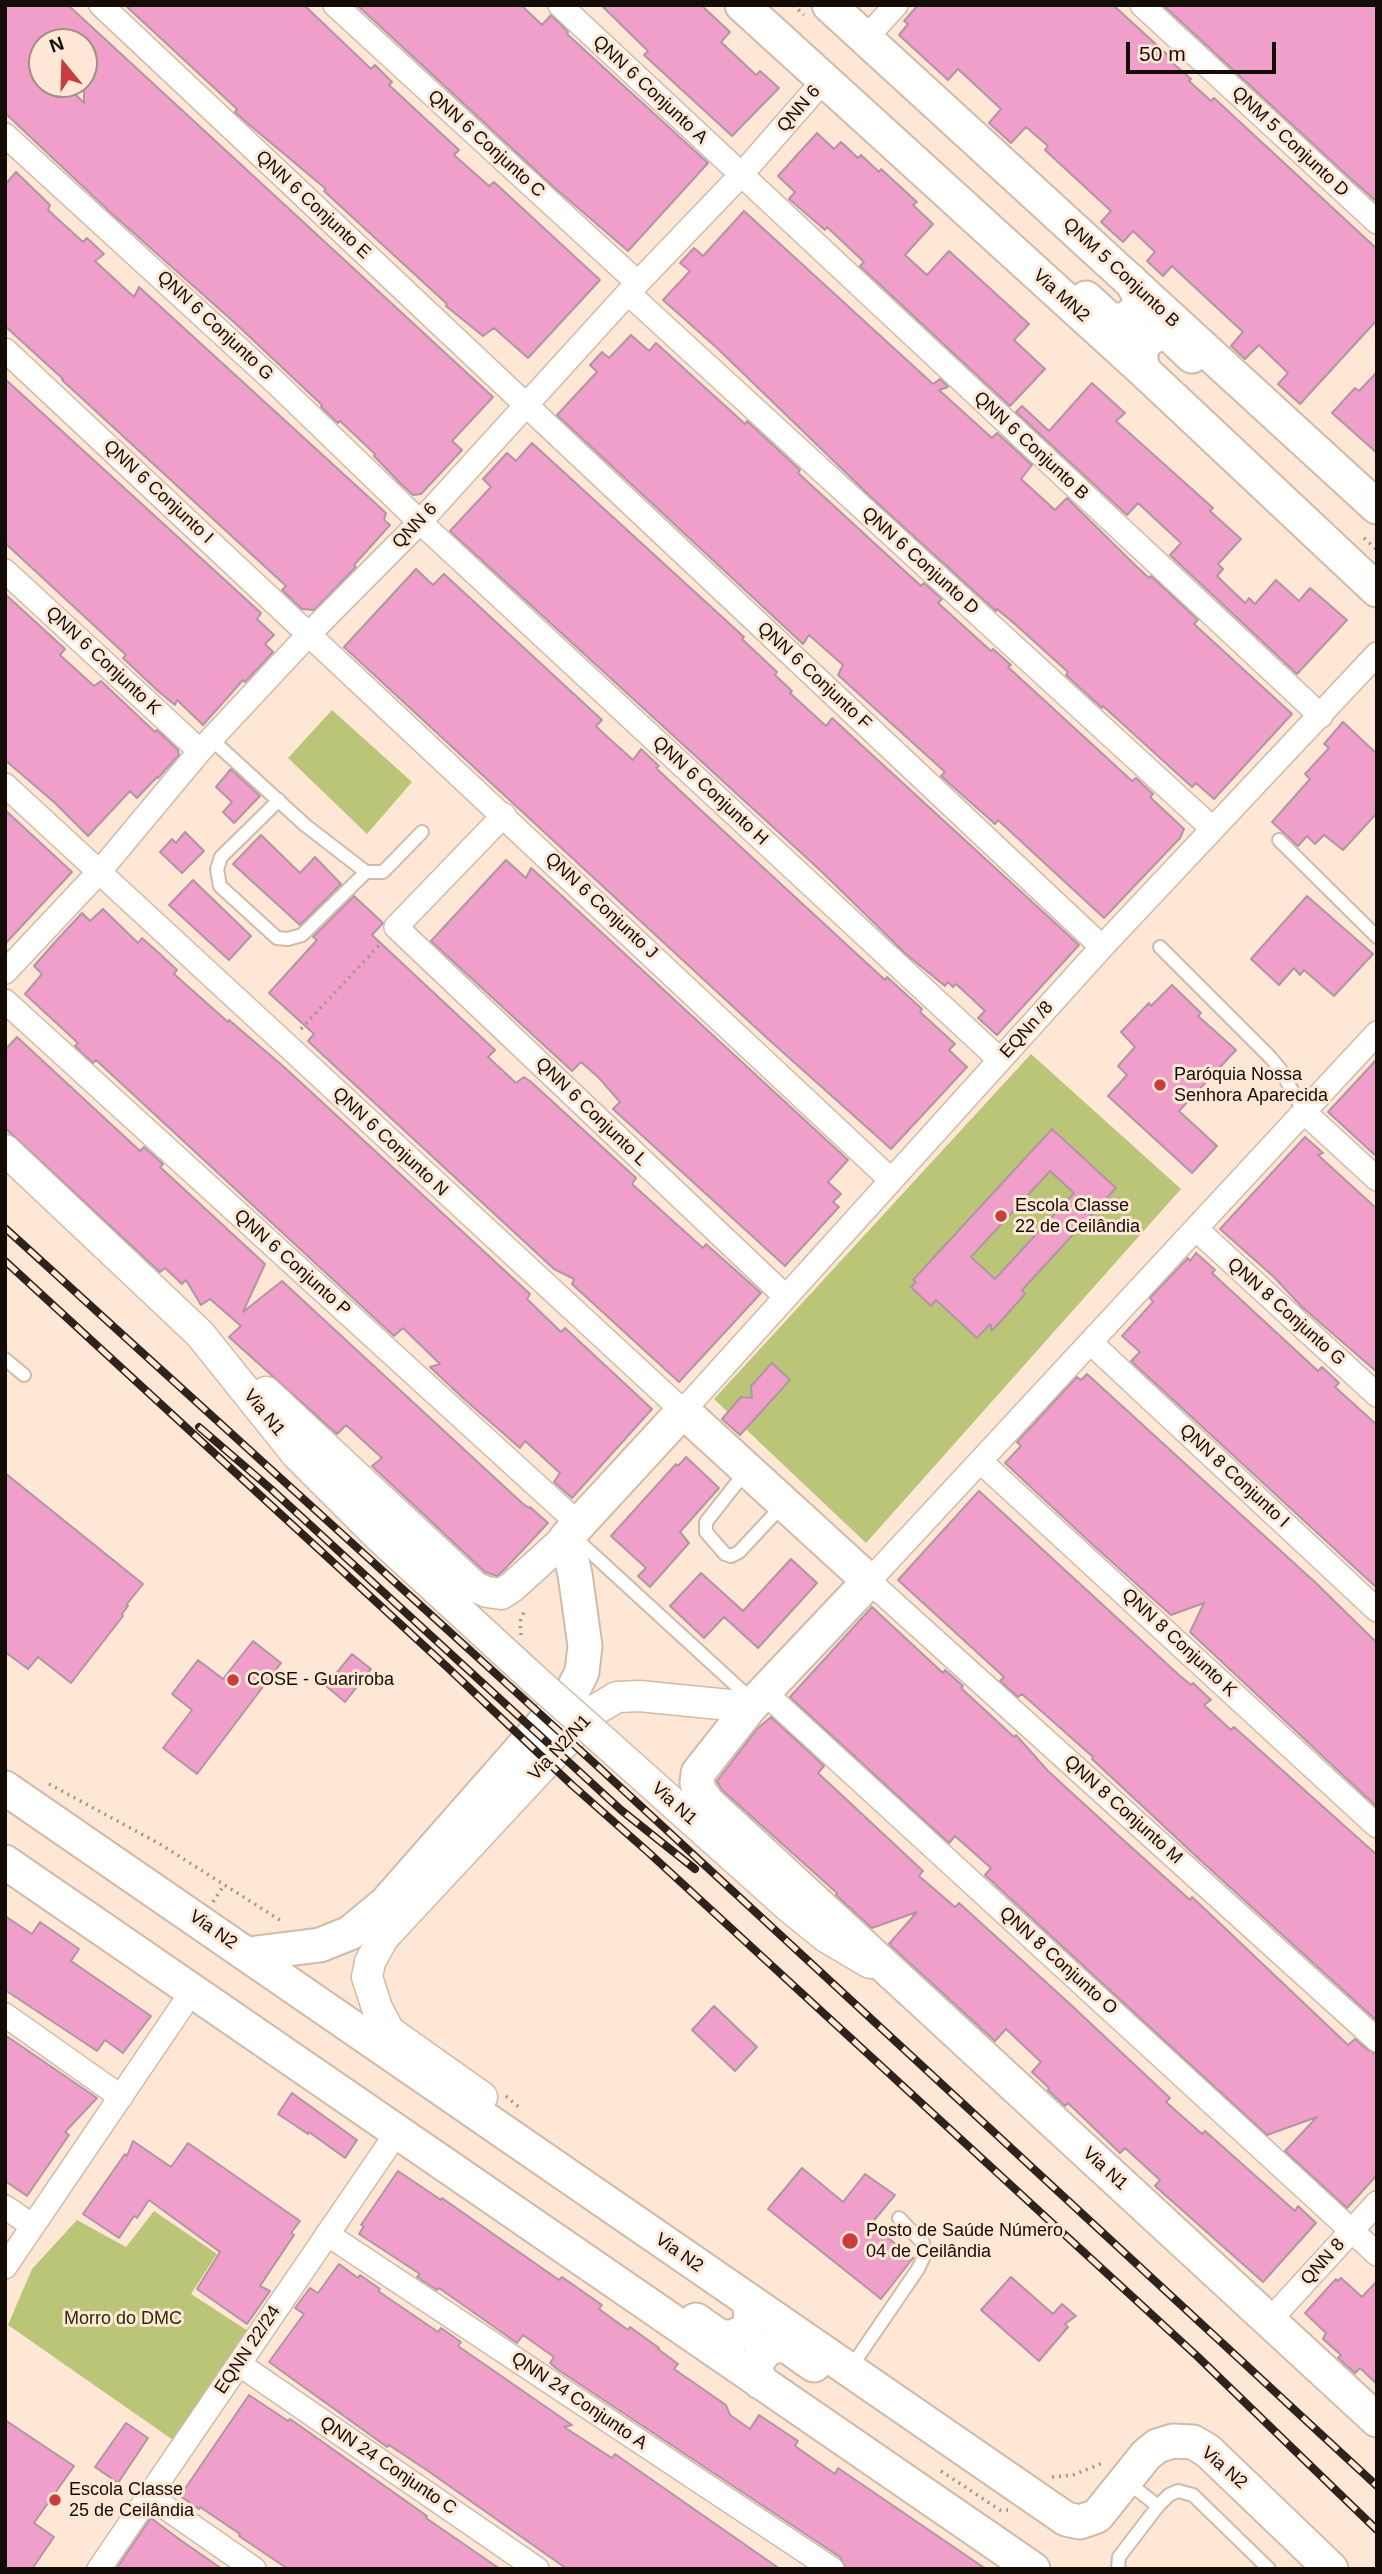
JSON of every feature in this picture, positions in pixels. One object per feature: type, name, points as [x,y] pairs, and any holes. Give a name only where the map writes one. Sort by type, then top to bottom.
[{"type":"main road","name":"Via MN2","points":[[742,5],[1144,371],[1377,590]]},
{"type":"main road","name":"QNM 5 Conjunto B","points":[[829,5],[1377,507]]},
{"type":"main road","points":[[938,184],[1018,237],[1110,320],[1127,320],[1140,305],[1139,295],[1131,281]]},
{"type":"main road","points":[[1144,371],[1141,350],[1148,339],[1165,334],[1172,337],[1264,425],[1317,454]]},
{"type":"main road","points":[[248,1954],[320,1945],[350,1933],[386,1903],[573,1690],[582,1672],[585,1646],[572,1532],[683,1411],[869,1581],[756,1700],[698,1773],[696,1783],[708,1803],[896,1975]]},
{"type":"main road","name":"Via N2","points":[[5,1788],[248,1954],[527,2132],[749,2302],[1073,2522],[1097,2516],[1119,2470],[1157,2446],[1173,2441],[1193,2442],[1208,2451],[1331,2569]]},
{"type":"main road","points":[[5,1807],[58,1844],[160,1893]]},
{"type":"main road","points":[[5,1862],[1033,2569]]},
{"type":"main road","name":"Via N1","points":[[896,1975],[1377,2420]]},
{"type":"main road","points":[[538,2228],[604,2254],[720,2337],[733,2337],[745,2331],[751,2317],[749,2302]]},
{"type":"main road","points":[[760,2382],[756,2368],[761,2354],[773,2346],[787,2346],[910,2430],[988,2465]]},
{"type":"street","name":"QNN 6 Conjunto E","points":[[101,5],[526,405]]},
{"type":"street","name":"QNN 6 Conjunto C","points":[[335,5],[633,288]]},
{"type":"street","name":"QNN 6 Conjunto A","points":[[560,5],[741,175]]},
{"type":"street","points":[[865,39],[896,5]]},
{"type":"street","name":"QNM 5 Conjunto D","points":[[1142,5],[1377,222]]},
{"type":"street","name":"QNN 6","points":[[5,972],[100,871],[206,745],[310,633],[421,522],[633,288],[741,175],[824,80]]},
{"type":"street","name":"QNN 6 Conjunto G","points":[[5,135],[275,382],[421,522]]},
{"type":"street","name":"QNN 6 Conjunto B","points":[[741,175],[1321,716]]},
{"type":"street","name":"QNN 6 Conjunto D","points":[[633,288],[1213,829]]},
{"type":"street","name":"QNN 6 Conjunto I","points":[[5,350],[310,633]]},
{"type":"street","name":"QNN 6 Conjunto F","points":[[526,405],[1102,947]]},
{"type":"street","name":"QNN 6 Conjunto H","points":[[421,522],[1000,1060]]},
{"type":"street","name":"QNN 6 Conjunto K","points":[[5,570],[206,745]]},
{"type":"street","name":"QNN 6 Conjunto J","points":[[310,633],[891,1180]]},
{"type":"street","name":"EQNn /8","points":[[683,1411],[1102,947],[1377,654]]},
{"type":"street","name":"QNN 6 Conjunto N","points":[[5,785],[683,1411]]},
{"type":"street","points":[[396,927],[503,815]]},
{"type":"street","name":"QNN 6 Conjunto L","points":[[396,927],[786,1297]]},
{"type":"street","name":"QNN 6 Conjunto P","points":[[5,1001],[572,1532]]},
{"type":"street","points":[[869,1581],[1377,1033]]},
{"type":"street","points":[[1304,1112],[1377,1179]]},
{"type":"street","name":"Via N1","points":[[5,1150],[200,1334],[297,1455],[377,1535],[789,1907],[826,1937],[864,1961],[896,1975]]},
{"type":"street","name":"QNN 8 Conjunto G","points":[[1196,1229],[1377,1395]]},
{"type":"street","points":[[200,1334],[274,1399],[475,1587],[501,1594],[572,1532]]},
{"type":"street","name":"QNN 8 Conjunto I","points":[[1091,1343],[1377,1610]]},
{"type":"street","name":"QNN 8 Conjunto K","points":[[980,1461],[1377,1826]]},
{"type":"street","name":"QNN 8 Conjunto M","points":[[869,1581],[1377,2040]]},
{"type":"street","name":"Via N2/N1","points":[[527,2132],[389,2031],[368,1983],[370,1962],[383,1938],[595,1710],[617,1697],[756,1700]]},
{"type":"street","name":"QNN 8 Conjunto O","points":[[756,1700],[1377,2254]]},
{"type":"street","points":[[5,2267],[193,1990]]},
{"type":"street","points":[[5,2015],[121,2097]]},
{"type":"street","name":"EQNN 22/24","points":[[99,2569],[398,2131]]},
{"type":"street","name":"QNN 8","points":[[1269,2321],[1377,2203]]},
{"type":"street","points":[[5,2207],[33,2226]]},
{"type":"street","name":"QNN 24 Conjunto A","points":[[327,2234],[832,2569]]},
{"type":"street","name":"QNN 24 Conjunto C","points":[[239,2364],[537,2569]]},
{"type":"street","points":[[149,2496],[254,2569]]},
{"type":"lane","points":[[206,745],[279,800],[305,825],[366,872],[383,872],[422,832]]},
{"type":"lane","points":[[279,800],[221,857],[217,869],[220,886],[277,938],[288,939],[302,935],[366,872]]},
{"type":"lane","points":[[1279,840],[1377,937]]},
{"type":"lane","points":[[1160,947],[1270,1057],[1280,1069],[1304,1112]]},
{"type":"lane","points":[[5,1359],[24,1375]]},
{"type":"lane","points":[[748,1470],[706,1522],[706,1532],[725,1554],[731,1556],[739,1552],[784,1503]]},
{"type":"lane","points":[[572,1532],[756,1700]]},
{"type":"lane","points":[[849,2370],[918,2269],[925,2254],[923,2243],[899,2218]]},
{"type":"lane","points":[[1119,2470],[1158,2506]]},
{"type":"lane","points":[[1118,2569],[1119,2557],[1158,2506],[1169,2495],[1178,2491],[1193,2495],[1269,2569]]},
{"type":"path","points":[[285,1046],[396,927]]},
{"type":"path","points":[[524,1643],[520,1622],[526,1607]]},
{"type":"path","points":[[44,1782],[160,1844],[320,1945]]},
{"type":"path","points":[[498,2089],[527,2132]]},
{"type":"path","points":[[1046,2478],[1093,2469],[1119,2470]]},
{"type":"green space","points":[[332,710],[412,782],[367,834],[288,758]]},
{"type":"green space","points":[[1031,1054],[1181,1189],[866,1543],[714,1399]]},
{"type":"green space","name":"Morro do DMC","points":[[154,2211],[217,2254],[191,2294],[248,2331],[173,2440],[8,2325],[32,2269],[77,2220],[126,2247]]},
{"type":"building","points":[[5,5],[68,5],[93,28],[28,28],[28,98],[79,98],[84,103],[84,98],[98,98],[98,33],[493,397],[452,441],[462,450],[421,494],[413,495],[340,421],[338,423],[235,323],[110,212],[5,113]]},
{"type":"building","points":[[125,5],[304,5],[371,69],[375,65],[392,82],[389,85],[459,150],[454,155],[489,186],[494,182],[600,280],[528,358],[494,328],[483,336],[446,306],[447,304],[324,191],[326,189],[235,112],[237,109]]},
{"type":"building","points":[[357,5],[521,5],[542,25],[551,15],[567,34],[708,163],[628,251],[555,188]]},
{"type":"building","points":[[601,5],[701,5],[730,32],[721,42],[756,75],[760,71],[779,88],[732,136],[644,55],[648,51]]},
{"type":"building","points":[[918,5],[1113,5],[1171,58],[1169,60],[1191,79],[1189,81],[1211,101],[1214,98],[1377,249],[1377,320],[1300,404],[1278,384],[1288,373],[1259,345],[1245,359],[1231,346],[1243,332],[1172,266],[1163,276],[1147,261],[1155,252],[1133,231],[1123,242],[1101,222],[1111,211],[1045,150],[1048,146],[1026,127],[1011,143],[989,123],[1001,109],[958,69],[948,80],[899,35],[908,24],[904,21]]},
{"type":"building","points":[[1163,5],[1377,5],[1377,202],[1350,178]]},
{"type":"building","points":[[817,133],[834,149],[841,142],[858,158],[861,155],[879,172],[881,169],[917,202],[913,205],[933,224],[905,255],[927,275],[949,251],[1029,324],[1014,340],[1045,369],[1010,406],[860,266],[864,262],[827,227],[825,230],[789,199],[795,192],[778,176]]},
{"type":"building","points":[[16,172],[50,205],[48,210],[83,242],[87,238],[104,254],[95,261],[134,297],[139,287],[386,513],[384,520],[390,525],[354,565],[356,567],[314,610],[302,609],[282,590],[286,586],[5,326],[5,185]]},
{"type":"building","points":[[744,211],[933,384],[940,379],[948,387],[939,390],[992,438],[997,433],[1032,465],[1021,479],[1055,510],[1067,498],[1136,566],[1149,578],[1151,576],[1198,620],[1194,624],[1292,714],[1214,799],[1196,783],[1192,787],[1103,706],[1102,708],[1066,675],[1068,672],[1016,625],[997,609],[996,611],[872,498],[717,348],[663,300],[690,271],[680,263],[694,248],[703,256]]},
{"type":"building","points":[[631,335],[649,351],[656,343],[745,424],[747,421],[800,470],[798,473],[921,586],[924,583],[942,599],[938,603],[991,651],[993,649],[1011,665],[1008,667],[1132,781],[1136,778],[1153,794],[1150,797],[1184,829],[1180,838],[1104,918],[998,820],[995,824],[941,776],[945,772],[838,675],[843,665],[809,635],[803,644],[557,415],[597,372],[590,365],[602,352],[609,358]]},
{"type":"building","points":[[1377,372],[1377,453],[1332,413],[1355,388],[1359,391]]},
{"type":"building","points":[[5,379],[261,613],[257,619],[274,635],[265,644],[273,652],[245,682],[243,680],[203,725],[177,700],[175,705],[158,691],[123,658],[126,655],[5,543]]},
{"type":"building","points":[[1092,383],[1125,413],[1116,421],[1213,508],[1210,511],[1241,539],[1218,564],[1223,569],[1217,576],[1245,603],[1249,598],[1255,604],[1276,580],[1299,601],[1310,588],[1347,620],[1297,674],[1170,555],[1181,543],[1138,503],[1127,515],[1016,412],[1022,406],[1049,431]]},
{"type":"building","points":[[532,443],[744,637],[742,639],[777,672],[775,675],[792,691],[790,693],[826,726],[832,718],[1079,945],[997,1035],[978,1018],[985,1011],[968,995],[956,984],[953,987],[948,982],[945,986],[907,955],[821,871],[450,531],[491,487],[483,479],[507,453],[516,461]]},
{"type":"building","points":[[416,569],[433,585],[444,574],[602,720],[596,726],[602,732],[633,760],[641,749],[659,766],[656,768],[691,801],[885,980],[887,977],[922,1009],[920,1012],[955,1044],[949,1050],[967,1067],[891,1149],[344,647]]},
{"type":"building","points":[[5,594],[65,649],[60,655],[94,686],[101,681],[178,750],[179,755],[158,778],[137,798],[130,791],[88,836],[5,760]]},
{"type":"building","points":[[1343,722],[1377,754],[1377,813],[1343,850],[1324,835],[1315,844],[1307,836],[1298,846],[1272,822],[1310,779],[1305,774],[1329,748],[1324,744]]},
{"type":"building","points":[[231,769],[260,796],[234,823],[223,812],[232,802],[216,787]]},
{"type":"building","points":[[5,810],[72,872],[5,944]]},
{"type":"building","points":[[185,832],[204,851],[182,873],[160,852],[172,839],[176,843]]},
{"type":"building","points":[[261,835],[300,873],[315,857],[341,884],[300,925],[233,864]]},
{"type":"building","points":[[506,860],[526,878],[531,868],[848,1160],[828,1182],[841,1194],[833,1202],[839,1207],[785,1266],[613,1109],[620,1102],[599,1078],[581,1062],[572,1071],[431,941]]},
{"type":"building","points":[[193,880],[251,936],[229,960],[169,905]]},
{"type":"building","points":[[354,896],[383,923],[372,935],[495,1050],[488,1057],[516,1083],[524,1077],[530,1081],[636,1178],[632,1184],[703,1248],[706,1244],[761,1293],[679,1382],[572,1284],[574,1279],[554,1269],[308,1041],[314,1034],[269,993],[317,940],[313,937]]},
{"type":"building","points":[[1307,896],[1373,954],[1334,996],[1304,970],[1300,975],[1294,968],[1279,985],[1251,959]]},
{"type":"building","points":[[103,909],[138,943],[142,938],[160,954],[177,970],[174,974],[284,1067],[530,1294],[527,1299],[561,1332],[565,1328],[652,1409],[572,1498],[554,1482],[560,1473],[525,1441],[520,1448],[463,1398],[430,1367],[440,1364],[403,1328],[394,1336],[96,1060],[93,1063],[75,1046],[78,1043],[25,994],[42,974],[34,966],[56,941],[82,913],[90,921]]},
{"type":"building","name":"Paróquia Nossa Senhora Aparecida","points":[[1172,985],[1201,1013],[1198,1016],[1236,1050],[1179,1111],[1217,1146],[1192,1173],[1108,1096],[1127,1075],[1118,1066],[1135,1047],[1121,1032],[1149,1003],[1151,1006]]},
{"type":"building","points":[[17,1037],[140,1151],[144,1147],[163,1164],[160,1167],[265,1264],[243,1312],[282,1281],[522,1503],[548,1523],[503,1571],[497,1576],[485,1572],[372,1466],[382,1458],[346,1425],[337,1434],[229,1337],[241,1326],[210,1299],[201,1305],[186,1280],[182,1284],[165,1268],[160,1272],[5,1128],[5,1050]]},
{"type":"building","points":[[1377,1059],[1377,1157],[1328,1112]]},
{"type":"building","points":[[1052,1129],[1116,1188],[1022,1290],[1025,1294],[992,1331],[990,1324],[977,1338],[936,1300],[931,1306],[911,1287],[916,1282],[913,1280]],"holes":[[[1050,1171],[1074,1193],[995,1279],[971,1257]]]},
{"type":"building","points":[[1305,1137],[1323,1153],[1318,1155],[1377,1209],[1377,1372],[1302,1307],[1274,1277],[1220,1229]]},
{"type":"building","points":[[1196,1253],[1215,1270],[1212,1273],[1318,1371],[1322,1367],[1339,1383],[1335,1387],[1377,1425],[1377,1588],[1131,1361],[1140,1352],[1122,1336],[1153,1302],[1150,1298]]},
{"type":"building","points":[[772,1363],[790,1380],[740,1435],[722,1419],[741,1397],[752,1398],[751,1386]]},
{"type":"building","points":[[1087,1374],[1317,1584],[1377,1643],[1377,1807],[1190,1632],[1204,1603],[1171,1615],[1005,1463],[1021,1446],[1017,1442],[1077,1377],[1081,1380]]},
{"type":"building","points":[[686,1457],[719,1488],[680,1532],[689,1543],[650,1587],[638,1576],[646,1568],[611,1536],[676,1464],[678,1466]]},
{"type":"building","points":[[5,1473],[143,1584],[127,1604],[123,1616],[71,1683],[38,1657],[28,1669],[5,1652]]},
{"type":"building","points":[[979,1491],[1179,1675],[1191,1685],[1193,1683],[1211,1700],[1204,1705],[1231,1730],[1234,1727],[1377,1855],[1377,2021],[1199,1859],[1092,1759],[1093,1757],[1022,1694],[1018,1697],[1000,1681],[1004,1677],[898,1580]]},
{"type":"building","points":[[791,1559],[817,1583],[758,1648],[724,1617],[704,1638],[670,1606],[701,1573],[743,1611]]},
{"type":"building","points":[[872,1607],[943,1673],[945,1670],[963,1686],[961,1688],[1014,1737],[1016,1735],[1048,1771],[1190,1900],[1192,1897],[1348,2045],[1355,2039],[1377,2054],[1377,2175],[1347,2208],[1285,2151],[1317,2117],[1267,2135],[985,1875],[991,1868],[955,1836],[949,1843],[790,1697]]},
{"type":"building","points":[[253,1641],[281,1663],[197,1774],[163,1748],[192,1710],[172,1694],[198,1660],[223,1679]]},
{"type":"building","points":[[352,1654],[371,1669],[345,1702],[326,1686]]},
{"type":"building","points":[[771,1717],[824,1766],[818,1773],[923,1871],[919,1876],[955,1907],[959,1903],[1070,2004],[1170,2098],[1166,2102],[1202,2134],[1205,2131],[1295,2211],[1298,2206],[1316,2223],[1263,2282],[1155,2186],[1160,2180],[1125,2148],[1120,2153],[1068,2103],[1065,2106],[1048,2090],[1032,2072],[1041,2062],[1006,2029],[995,2041],[889,1944],[917,1912],[872,1928],[722,1790],[717,1781],[757,1729]]},
{"type":"building","points":[[5,1916],[32,1934],[40,1922],[79,1949],[71,1961],[151,2016],[123,2053],[105,2040],[97,2051],[5,1990]]},
{"type":"building","points":[[714,2006],[757,2047],[735,2071],[692,2030]]},
{"type":"building","points":[[5,2035],[97,2098],[65,2132],[69,2135],[27,2196],[5,2181]]},
{"type":"building","points":[[292,2093],[357,2140],[345,2158],[278,2114]]},
{"type":"building","points":[[133,2141],[171,2167],[188,2143],[300,2221],[291,2233],[294,2235],[260,2286],[270,2291],[247,2324],[197,2289],[220,2252],[149,2200],[119,2238],[83,2214],[125,2154],[127,2156]]},
{"type":"building","name":"Posto de Saúde Número 04 de Ceilândia","points":[[802,2168],[843,2202],[865,2174],[895,2195],[871,2224],[913,2258],[881,2299],[768,2209]]},
{"type":"building","points":[[398,2171],[441,2200],[442,2198],[559,2280],[562,2277],[602,2305],[599,2309],[659,2348],[678,2364],[674,2369],[726,2405],[730,2415],[750,2429],[759,2415],[798,2441],[795,2446],[835,2474],[838,2468],[986,2569],[846,2569],[840,2557],[557,2369],[550,2363],[554,2357],[523,2335],[517,2343],[439,2288],[437,2290],[417,2277],[420,2274],[359,2234],[364,2226],[361,2225]]},
{"type":"building","points":[[339,2264],[358,2278],[360,2275],[380,2289],[378,2291],[438,2332],[441,2328],[461,2342],[458,2346],[572,2425],[564,2427],[612,2458],[615,2454],[780,2569],[567,2569],[428,2471],[389,2445],[387,2447],[269,2362],[304,2314],[295,2308],[310,2288],[318,2293]]},
{"type":"building","points":[[1011,2277],[1053,2314],[1062,2304],[1076,2316],[1065,2324],[1068,2327],[1039,2361],[981,2310]]},
{"type":"building","points":[[1341,2278],[1362,2297],[1377,2281],[1377,2384],[1360,2368],[1355,2373],[1338,2358],[1341,2355],[1323,2339],[1326,2333],[1305,2313],[1336,2279],[1338,2281]]},
{"type":"building","points":[[249,2395],[288,2421],[290,2419],[500,2569],[288,2569],[239,2536],[240,2534],[180,2496]]},
{"type":"building","points":[[5,2420],[74,2466],[34,2523],[54,2537],[32,2569],[5,2569]]},
{"type":"building","points":[[126,2423],[148,2438],[118,2483],[95,2467]]},
{"type":"building","points":[[151,2518],[179,2539],[222,2569],[116,2569]]},
{"type":"railway","points":[[5,1228],[593,1762],[1377,2486]]},
{"type":"railway","points":[[5,1261],[572,1785],[1198,2357],[1377,2530]]},
{"type":"railway","points":[[199,1427],[271,1489],[621,1810],[695,1869]]},
{"type":"place","name":"Paróquia Nossa Senhora Aparecida","points":[[1160,1085]]},
{"type":"place","name":"Escola Classe 22 de Ceilândia","points":[[1001,1216]]},
{"type":"place","name":"COSE - Guariroba","points":[[233,1680]]},
{"type":"place","name":"Posto de Saúde Número 04 de Ceilândia","points":[[850,2241]]},
{"type":"place","name":"Escola Classe 25 de Ceilândia","points":[[55,2500]]}]
